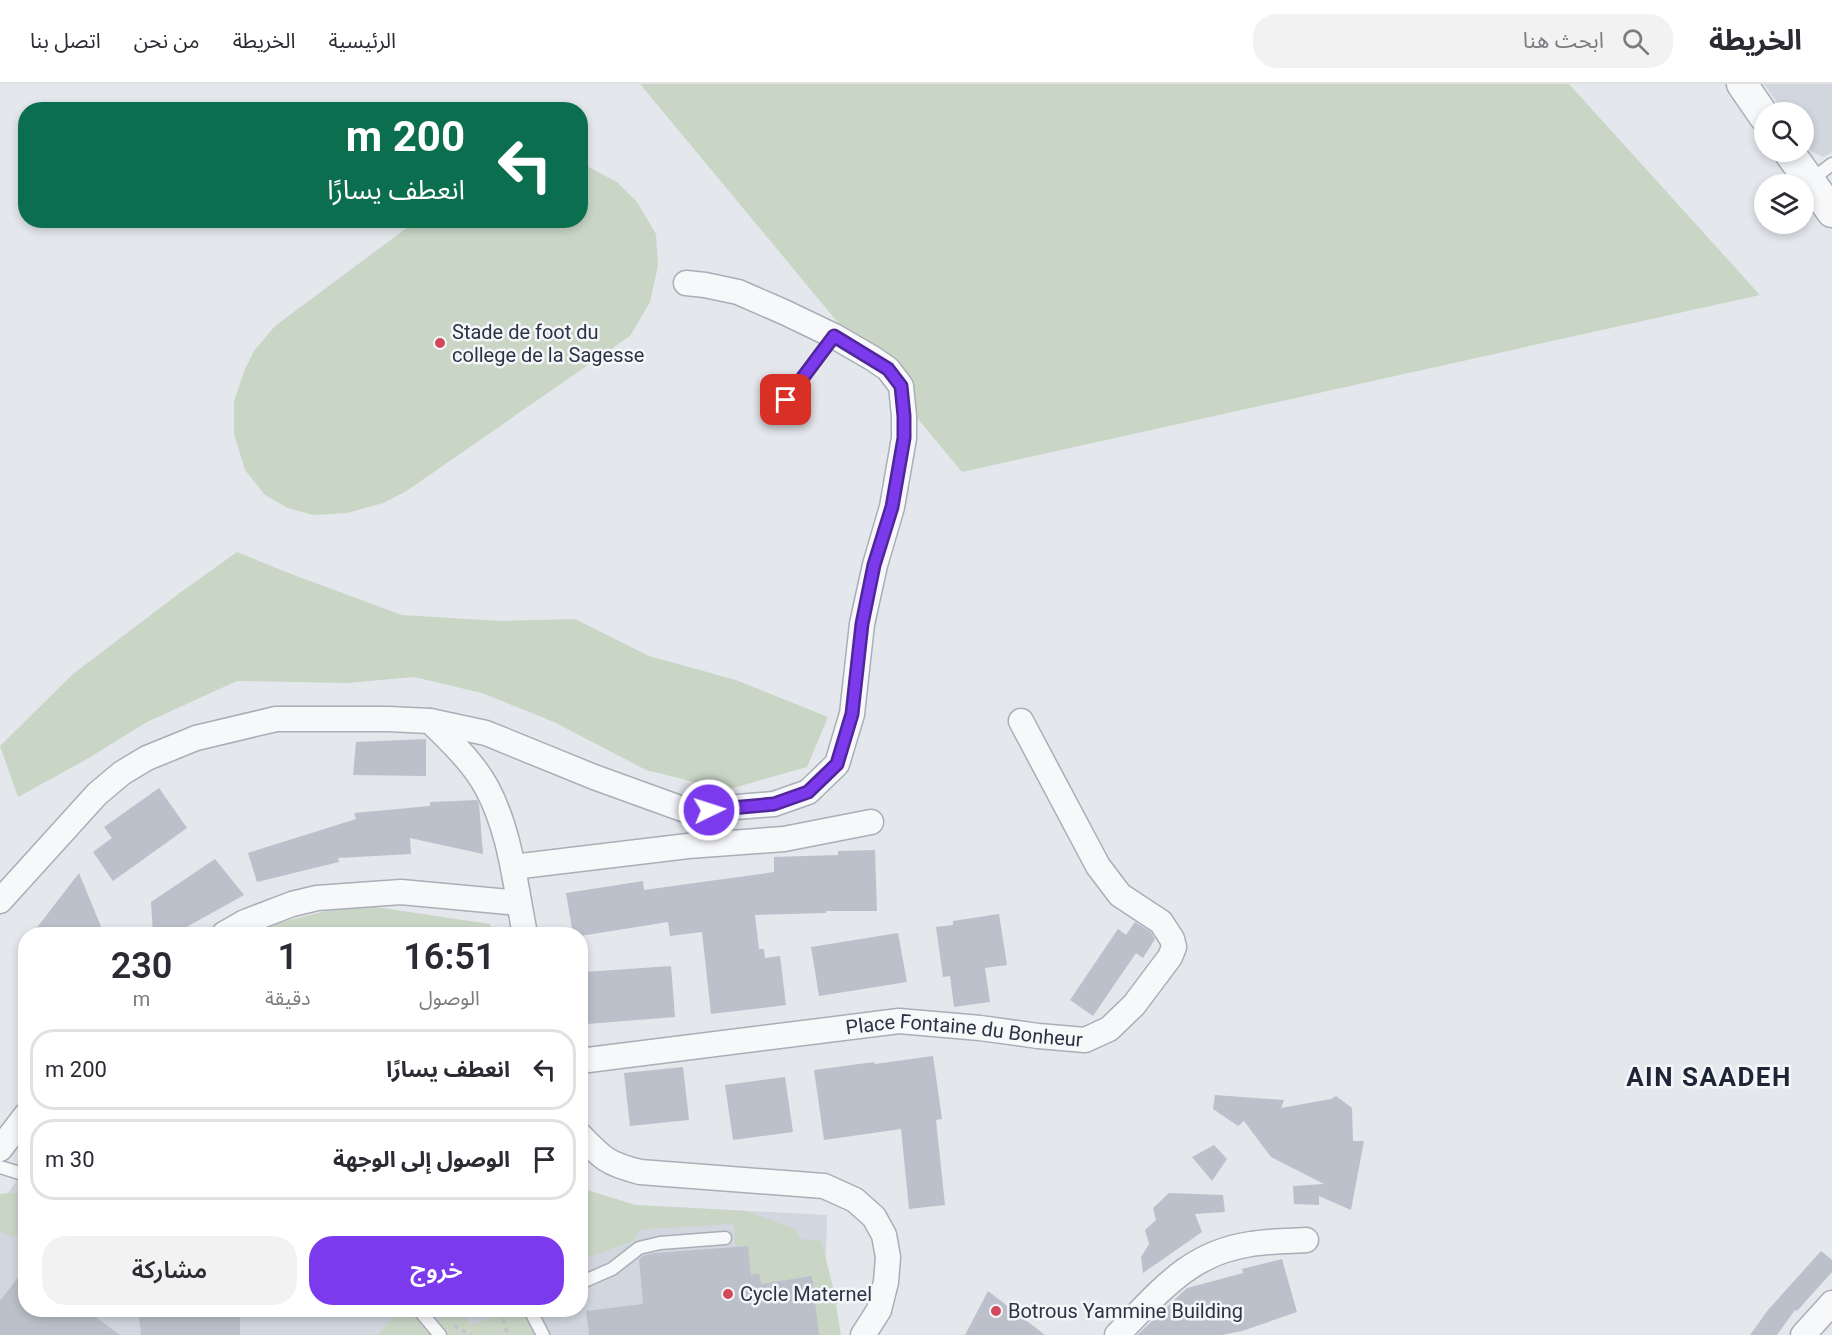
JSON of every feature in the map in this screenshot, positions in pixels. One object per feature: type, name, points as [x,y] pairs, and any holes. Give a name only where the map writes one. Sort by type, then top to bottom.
[{"type":"street","points":[[1742,84],[1754,102]]},
{"type":"street","points":[[1804,162],[1821,173],[1832,212]]},
{"type":"street","points":[[0,901],[97,794],[122,773],[147,758],[196,738],[276,719],[388,718],[430,721],[486,733],[688,812],[774,804],[808,792],[837,764],[852,714],[862,624],[874,565],[892,507],[904,438],[901,386],[888,369],[834,336],[784,312],[738,292],[686,283]]},
{"type":"street","points":[[430,721],[466,758],[486,787],[505,832],[524,927]]},
{"type":"street","name":"Place Fontaine du Bonheur","points":[[588,1060],[899,1021],[1085,1040],[1108,1029],[1134,1005],[1170,957],[1174,947],[1172,939],[1161,922],[1120,895],[1098,866],[1021,721]]},
{"type":"street","points":[[513,867],[698,844],[784,839],[871,822]]},
{"type":"street","points":[[236,927],[292,904],[317,898],[401,892],[519,903]]},
{"type":"street","points":[[0,1149],[18,1125]]},
{"type":"street","points":[[588,1143],[602,1157],[617,1166],[640,1172],[824,1186],[855,1200],[874,1217],[884,1235],[888,1257],[886,1282],[879,1310],[863,1335]]},
{"type":"street","points":[[1117,1335],[1161,1288],[1185,1268],[1198,1261],[1216,1252],[1250,1244],[1306,1240]]},
{"type":"street","points":[[1803,1335],[1832,1303]]},
{"type":"lane","points":[[774,416],[834,336]]},
{"type":"lane","points":[[0,1167],[18,1173]]},
{"type":"lane","points":[[588,1280],[612,1269],[639,1248],[660,1243],[725,1238]]},
{"type":"lane","points":[[425,1317],[440,1335]]},
{"type":"lane","points":[[534,1317],[543,1335]]},
{"type":"path","points":[[503,1319],[508,1335]]},
{"type":"shaded area","points":[[1764,84],[1832,84],[1832,152],[1823,157],[1814,152],[1814,102],[1777,102]]},
{"type":"shaded area","points":[[18,1179],[18,1317],[588,1317],[588,1190],[635,1205],[827,1215],[824,1335],[0,1335],[0,1204]]},
{"type":"green space","points":[[640,84],[1569,84],[1760,295],[962,472]]},
{"type":"green space","name":"Stade de foot du college de la Sagesse","points":[[588,167],[617,182],[637,202],[656,234],[658,266],[650,302],[630,336],[405,492],[383,503],[347,513],[313,515],[288,508],[265,495],[245,470],[234,434],[234,401],[254,351],[275,326],[407,228],[588,228]]},
{"type":"green space","points":[[237,552],[402,615],[501,621],[575,619],[649,656],[736,680],[828,717],[807,767],[726,790],[646,770],[554,722],[482,693],[414,677],[348,683],[237,681],[147,722],[87,759],[18,797],[0,746],[73,674]]},
{"type":"green space","points":[[355,904],[490,924],[491,927],[263,927]]},
{"type":"green space","points":[[588,1190],[635,1205],[747,1211],[795,1229],[801,1239],[821,1241],[834,1290],[840,1294],[840,1303],[836,1304],[841,1335],[819,1335],[812,1276],[752,1285],[748,1246],[735,1246],[734,1224],[645,1229],[637,1233],[633,1241],[588,1257]]},
{"type":"green space","points":[[18,1193],[18,1235],[12,1237],[0,1231],[0,1194]]},
{"type":"green space","points":[[393,1317],[425,1317],[428,1320],[459,1317],[467,1318],[470,1325],[494,1317],[534,1317],[543,1335],[378,1335]]},
{"type":"building","points":[[426,739],[426,776],[353,775],[356,742]]},
{"type":"building","points":[[159,788],[187,828],[113,881],[93,852],[112,838],[104,827]]},
{"type":"building","points":[[477,800],[483,854],[410,838],[411,854],[338,858],[339,862],[257,882],[248,853],[356,819],[354,813],[430,806],[430,802]]},
{"type":"building","points":[[875,850],[877,911],[755,915],[759,949],[764,949],[765,958],[780,956],[786,1005],[711,1014],[702,932],[670,936],[668,922],[588,935],[588,927],[572,927],[566,893],[643,881],[644,890],[774,872],[774,857],[838,855],[838,851]]},
{"type":"building","points":[[215,859],[244,895],[187,927],[153,927],[151,902]]},
{"type":"building","points":[[79,873],[101,927],[37,927]]},
{"type":"building","points":[[999,914],[1007,965],[985,968],[990,1002],[954,1007],[950,976],[943,977],[936,927],[953,925],[953,921]]},
{"type":"building","points":[[1135,922],[1151,932],[1155,939],[1143,958],[1136,953],[1093,1016],[1070,1000],[1118,929],[1126,935]]},
{"type":"building","points":[[898,933],[907,982],[819,996],[811,947]]},
{"type":"building","points":[[671,966],[675,1017],[588,1024],[588,972]]},
{"type":"building","points":[[933,1056],[942,1119],[936,1120],[945,1205],[909,1209],[901,1129],[824,1140],[814,1070]]},
{"type":"building","points":[[683,1067],[689,1120],[630,1126],[624,1073]]},
{"type":"building","points":[[785,1077],[793,1132],[733,1140],[725,1085]]},
{"type":"building","points":[[1215,1095],[1284,1100],[1281,1108],[1331,1099],[1336,1096],[1352,1108],[1353,1141],[1364,1141],[1351,1210],[1319,1196],[1319,1205],[1294,1204],[1293,1186],[1324,1184],[1271,1157],[1244,1121],[1238,1126],[1213,1109]]},
{"type":"building","points":[[1214,1145],[1227,1159],[1212,1181],[1192,1157]]},
{"type":"building","points":[[1169,1193],[1223,1195],[1225,1212],[1195,1214],[1202,1232],[1143,1273],[1141,1257],[1149,1244],[1145,1230],[1156,1220],[1153,1208]]},
{"type":"building","name":"Cycle Maternel","points":[[748,1246],[751,1275],[759,1273],[761,1284],[812,1276],[819,1335],[589,1335],[588,1311],[643,1304],[639,1259],[655,1253]]},
{"type":"building","points":[[1821,1251],[1832,1260],[1832,1272],[1797,1311],[1795,1310],[1777,1335],[1750,1335],[1768,1310]]},
{"type":"building","points":[[1282,1259],[1297,1312],[1242,1331],[1222,1335],[1137,1335],[1187,1288],[1243,1273],[1242,1269]]},
{"type":"building","points":[[18,1277],[18,1317],[96,1317],[120,1335],[0,1335],[0,1301]]},
{"type":"building","name":"Botrous Yammine Building","points":[[988,1291],[1045,1335],[965,1335]]},
{"type":"building","points":[[139,1317],[240,1317],[240,1335],[141,1335]]},
{"type":"place","name":"Stade de foot du college de la Sagesse","points":[[440,343]]},
{"type":"place","name":"Cycle Maternel","points":[[728,1294]]},
{"type":"place","name":"Botrous Yammine Building","points":[[996,1311]]},
{"type":"district","name":"AIN SAADEH","points":[[1709,1077]]},
{"type":"route","points":[[709,810],[774,804],[808,792],[837,764],[852,714],[862,624],[874,565],[892,507],[904,438],[904,416],[901,386],[888,369],[834,336],[786,400]]}]
